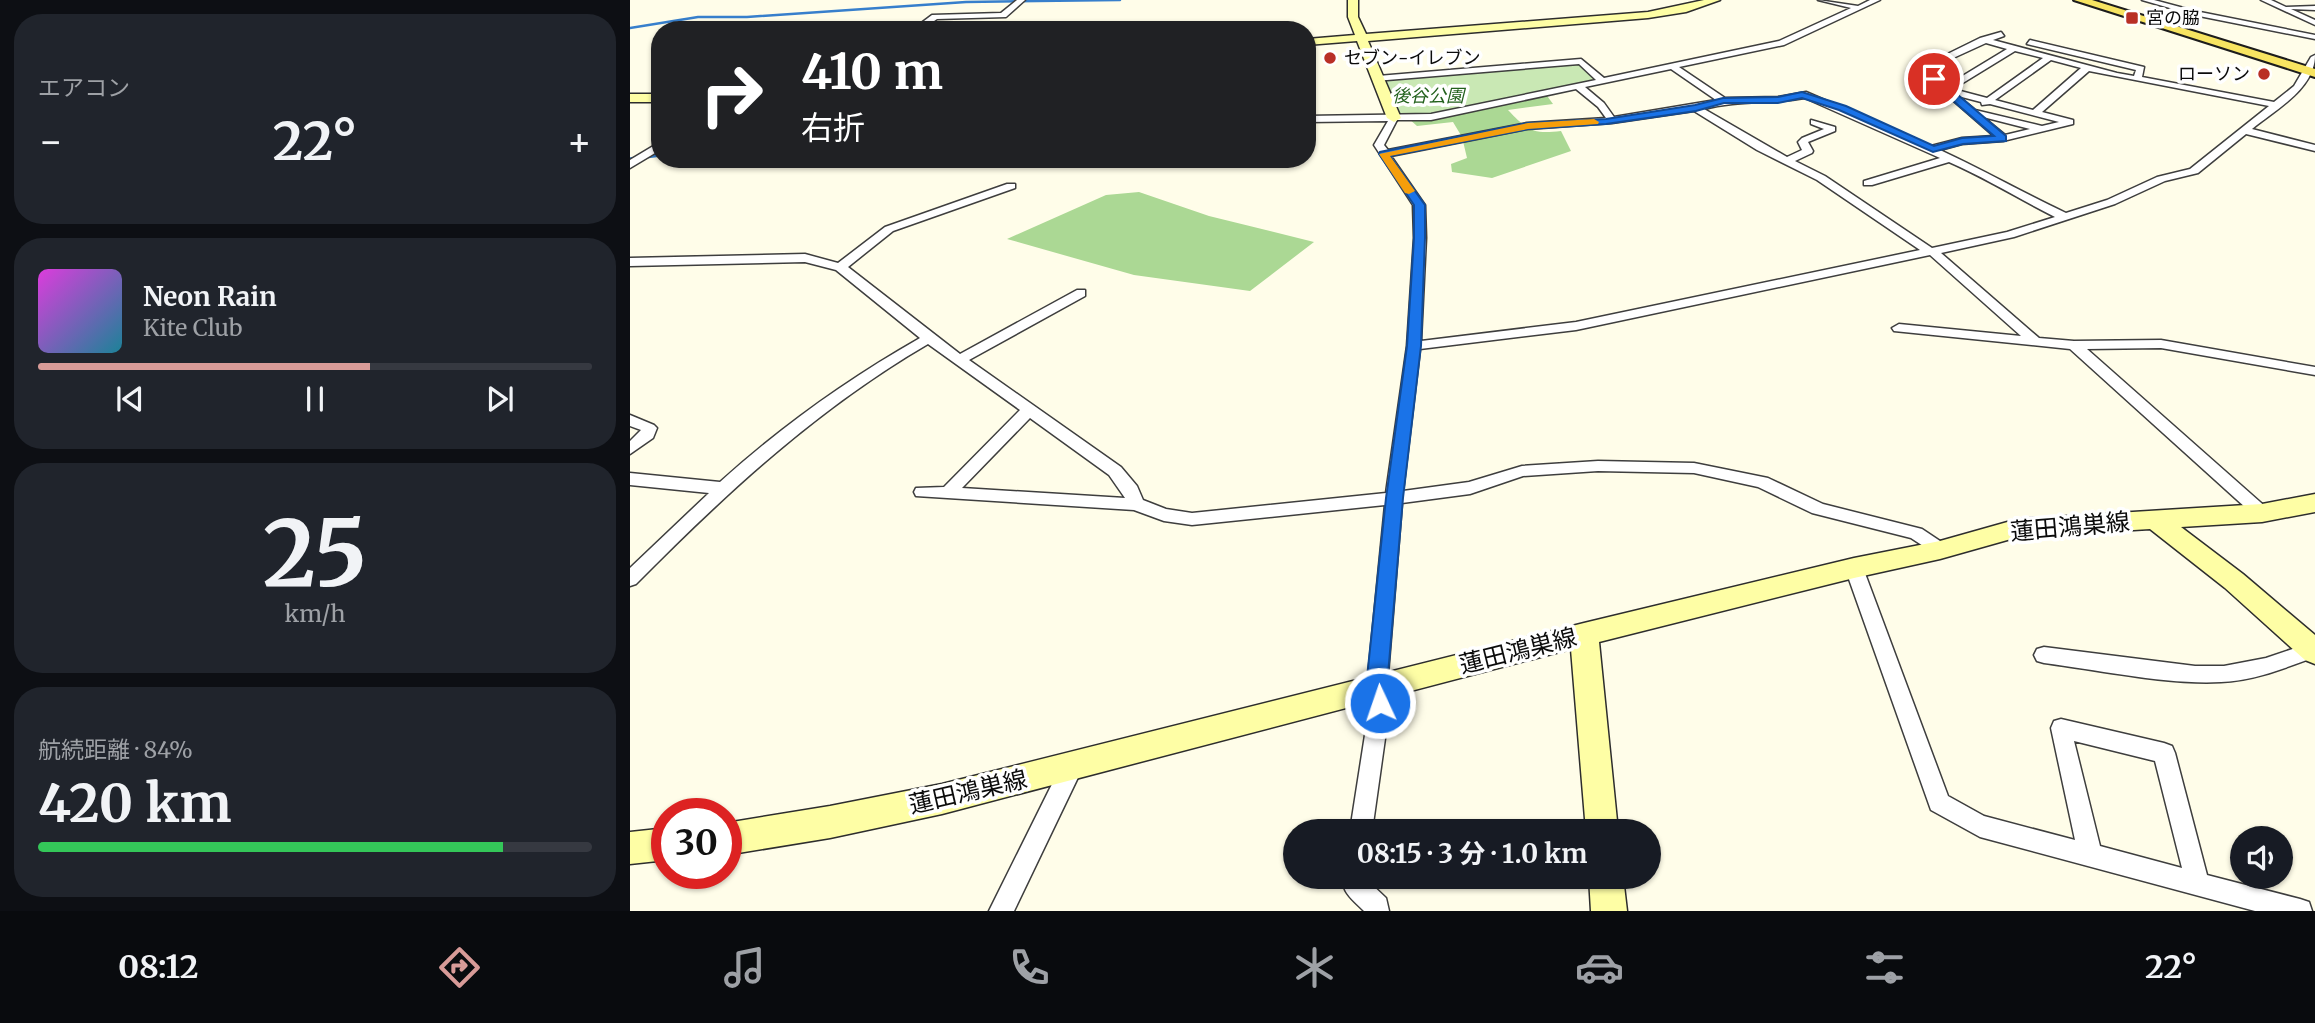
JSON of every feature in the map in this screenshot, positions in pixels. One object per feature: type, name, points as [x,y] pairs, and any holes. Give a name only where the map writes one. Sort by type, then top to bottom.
[{"type":"main road","points":[[2080,0],[2310,72]]},
{"type":"street","points":[[929,21],[935,17],[1003,15],[1021,0]]},
{"type":"street","points":[[1353,0],[1353,17],[1394,118]]},
{"type":"street","points":[[1316,41],[1648,15],[1682,10],[1715,0]]},
{"type":"street","points":[[1822,0],[1859,8]]},
{"type":"street","points":[[1316,119],[1431,117],[1781,43],[1876,0]]},
{"type":"street","points":[[2146,0],[2315,37]]},
{"type":"street","points":[[2265,0],[2315,23]]},
{"type":"street","points":[[2280,6],[2315,8]]},
{"type":"street","points":[[2189,34],[2195,27],[2215,17]]},
{"type":"street","points":[[1984,29],[2141,69],[2137,79]]},
{"type":"street","points":[[2001,34],[1921,69],[2003,138]]},
{"type":"street","points":[[1983,40],[2087,68],[2278,105]]},
{"type":"street","points":[[1946,90],[2014,48]]},
{"type":"street","points":[[1414,346],[1576,326],[2010,235],[2110,202],[2161,179],[2194,172],[2297,88],[2310,72],[2315,57]]},
{"type":"street","points":[[1970,110],[2049,58]]},
{"type":"street","points":[[1378,79],[1581,61],[1602,81]]},
{"type":"street","points":[[1672,66],[1723,101]]},
{"type":"street","points":[[2035,113],[2087,68]]},
{"type":"street","points":[[1577,86],[1601,105],[1612,120]]},
{"type":"street","points":[[1933,149],[1962,141],[2003,138],[2070,122],[1946,90]]},
{"type":"street","points":[[1384,154],[1528,126],[1612,120],[1696,108],[1723,101],[1778,100],[1807,95],[1933,149],[2063,216]]},
{"type":"street","points":[[630,98],[651,98]]},
{"type":"street","points":[[1696,108],[1786,161],[1821,178],[1932,252],[2035,341]]},
{"type":"street","points":[[1970,110],[2043,129]]},
{"type":"street","points":[[1363,819],[1380,703],[1377,687],[1394,498],[1414,346],[1419,205],[1379,145],[1380,138],[1394,118]]},
{"type":"street","points":[[1786,161],[1808,151],[1803,142],[1805,140],[1832,129],[1814,122]]},
{"type":"street","points":[[2246,131],[2315,148]]},
{"type":"street","points":[[630,165],[651,151]]},
{"type":"street","points":[[644,155],[651,154]]},
{"type":"street","points":[[1868,183],[1951,158]]},
{"type":"street","points":[[839,267],[889,229],[1011,186]]},
{"type":"street","points":[[630,262],[805,258],[839,267],[929,338],[1115,471],[1131,489],[1136,504]]},
{"type":"street","points":[[959,360],[1081,293]]},
{"type":"street","points":[[1899,328],[2074,345],[2161,344],[2315,372]]},
{"type":"street","points":[[630,579],[721,488],[794,427],[881,363],[929,338]]},
{"type":"street","points":[[2074,345],[2262,513]]},
{"type":"street","points":[[948,493],[1030,410]]},
{"type":"street","points":[[630,420],[649,428],[648,434],[630,449]]},
{"type":"street","points":[[922,492],[1136,504],[1164,515],[1192,519],[1470,488],[1522,471],[1598,467],[1694,468],[1762,482],[1818,509],[1916,533],[1940,550]]},
{"type":"street","points":[[630,479],[721,488]]},
{"type":"street","name":"蓮田鴻巣線","points":[[742,836],[929,802],[1584,635],[1854,568],[1940,550],[2018,528],[2262,513],[2315,503]]},
{"type":"street","points":[[2157,521],[2234,581],[2314,651]]},
{"type":"street","points":[[1854,568],[1939,803],[1980,826],[2300,911]]},
{"type":"street","points":[[1584,635],[1601,819]]},
{"type":"street","points":[[2044,655],[2195,674],[2224,674],[2266,666],[2314,651]]},
{"type":"street","points":[[2090,855],[2062,728],[2164,752],[2198,884]]},
{"type":"street","points":[[1001,911],[1072,767]]},
{"type":"street","points":[[630,848],[651,846]]},
{"type":"street","points":[[1358,889],[1377,907],[1377,911]]},
{"type":"street","points":[[1607,889],[1609,911]]},
{"type":"green space","name":"後谷公園","points":[[1581,61],[1602,81],[1431,117],[1394,118],[1378,79]]},
{"type":"green space","points":[[1545,93],[1553,104],[1508,110],[1532,130],[1561,131],[1571,151],[1492,178],[1452,172],[1451,164],[1467,158],[1462,137],[1453,122],[1417,126],[1408,118]]},
{"type":"green space","points":[[1139,192],[1209,216],[1314,242],[1250,291],[1134,275],[1007,239],[1106,195]]},
{"type":"waterway","points":[[673,21],[698,17],[747,17],[966,2],[1120,0]]},
{"type":"waterway","points":[[630,28],[651,25]]},
{"type":"waterway","points":[[630,159],[651,156]]},
{"type":"slow traffic","points":[[1409,191],[1384,154],[1495,131],[1594,122]]},
{"type":"place","name":"宮の脇","points":[[2132,18]]},
{"type":"place","name":"セブン-イレブン","points":[[1330,58]]},
{"type":"place","name":"ローソン","points":[[2264,74]]},
{"type":"route","points":[[1380,703],[1377,687],[1394,498],[1414,346],[1420,238],[1419,205],[1384,154],[1528,126],[1606,121],[1696,108],[1723,101],[1778,100],[1802,95],[1842,108],[1933,149],[1962,141],[2003,138],[1934,79]]}]
